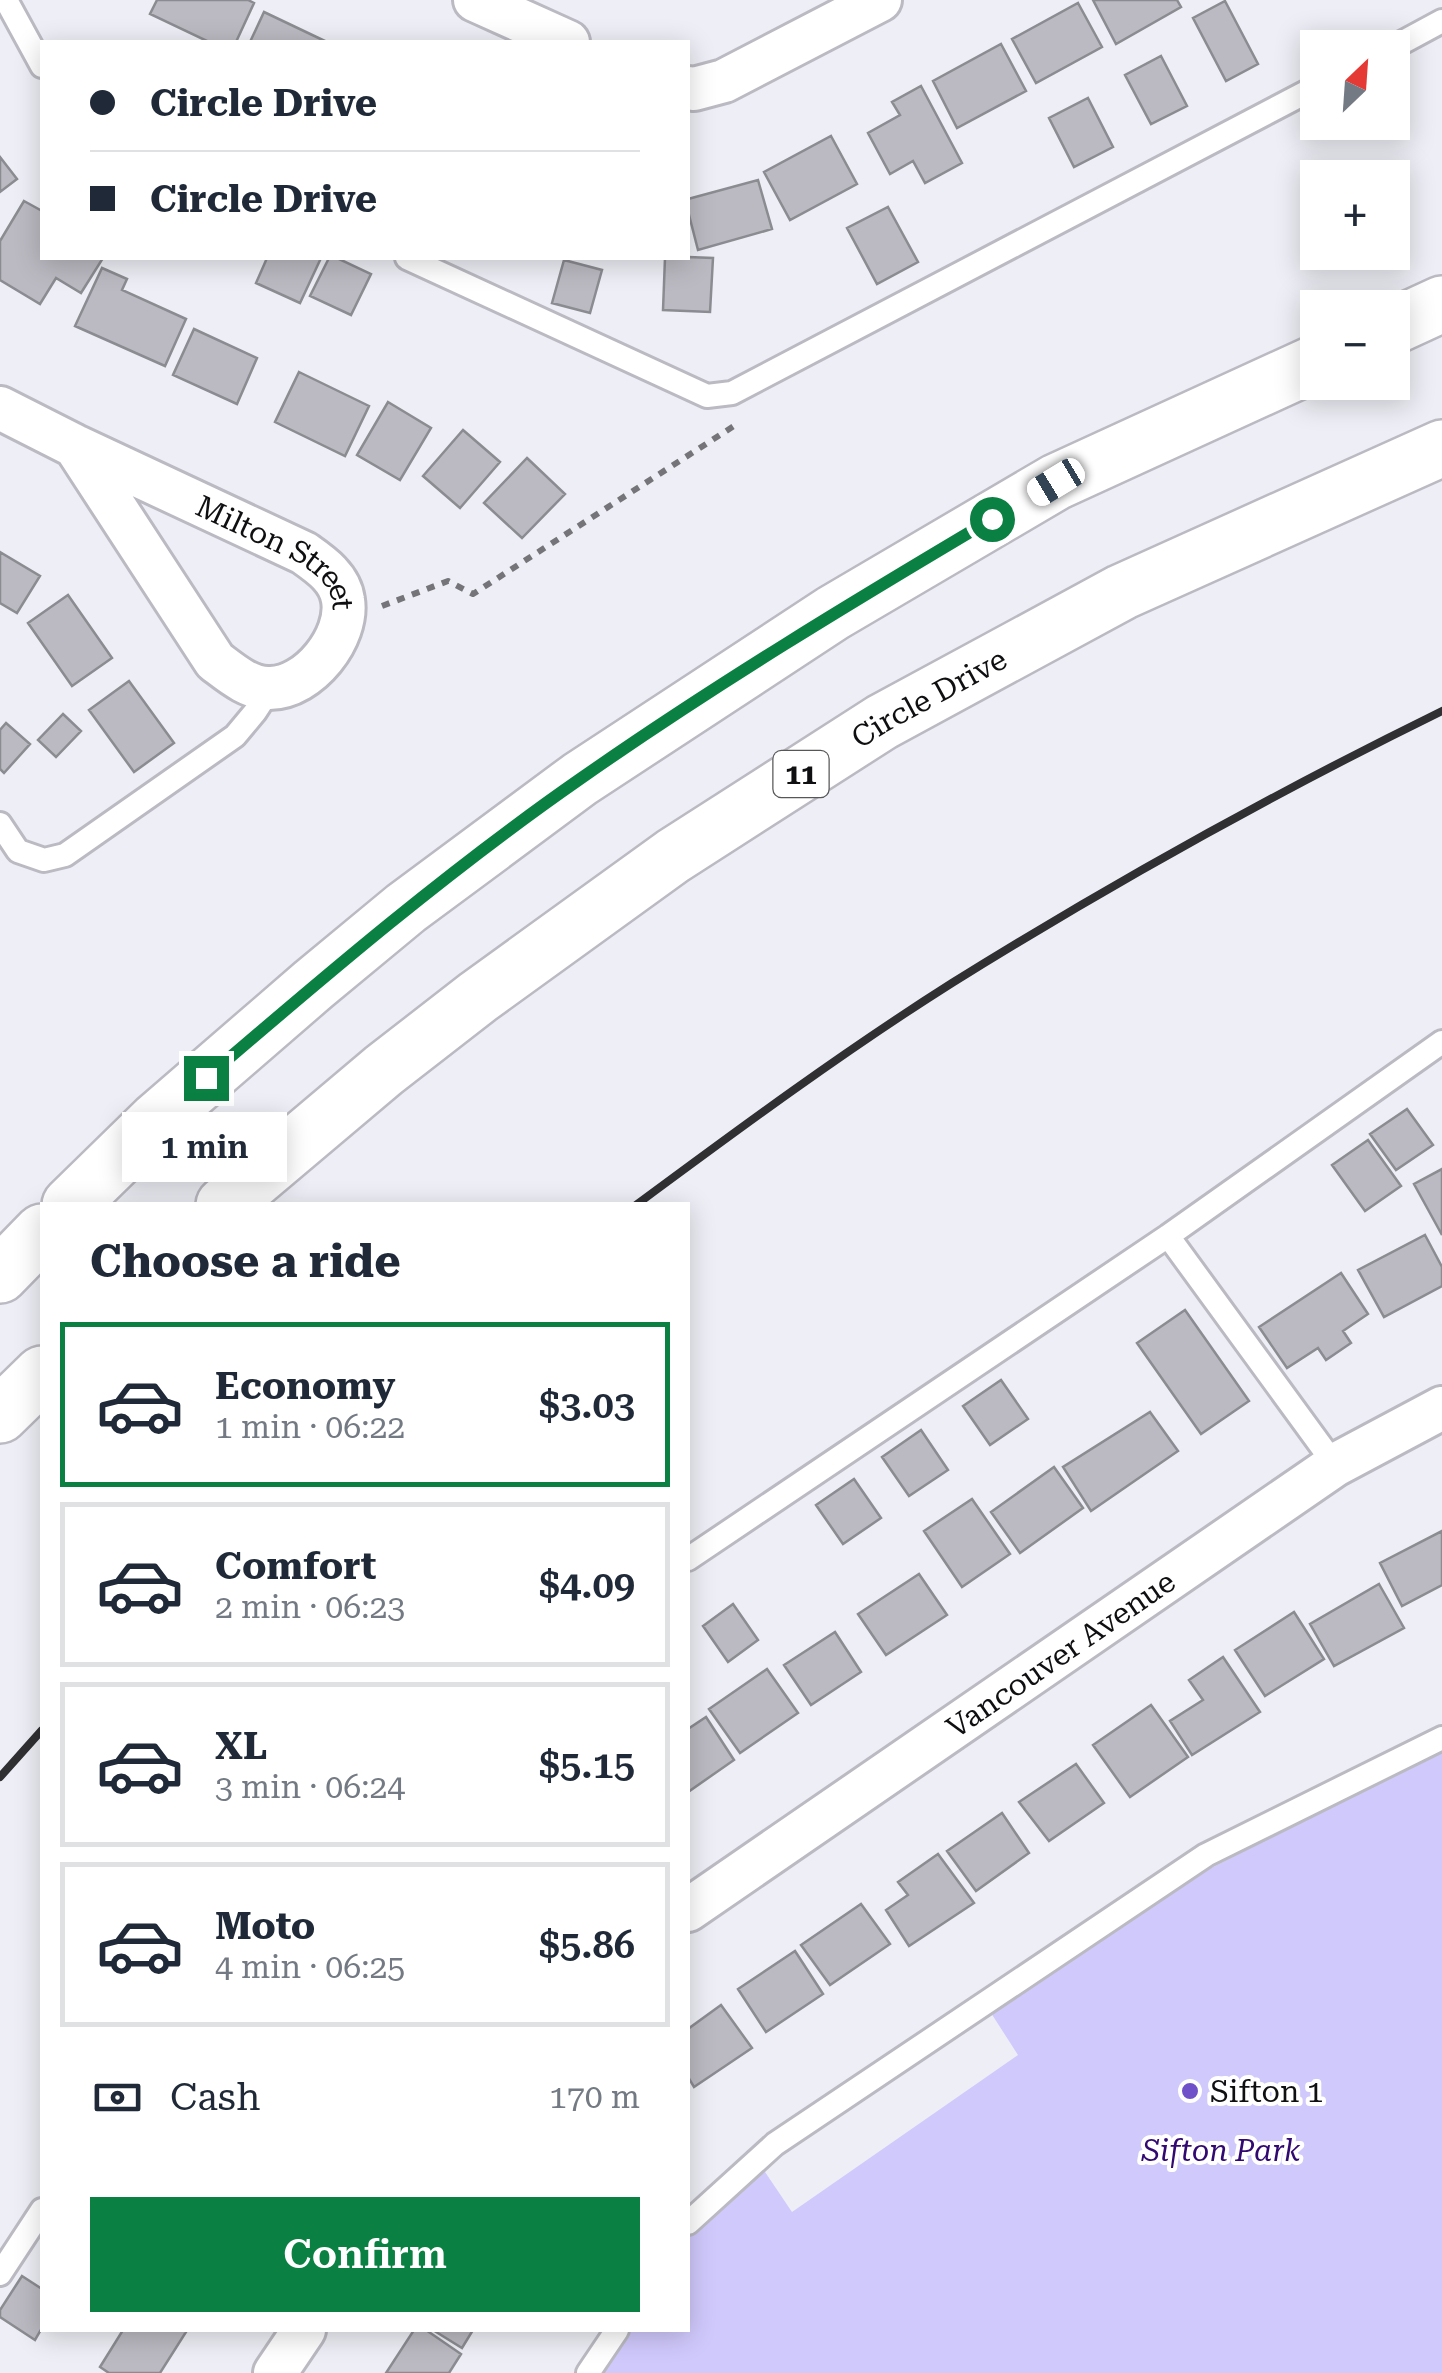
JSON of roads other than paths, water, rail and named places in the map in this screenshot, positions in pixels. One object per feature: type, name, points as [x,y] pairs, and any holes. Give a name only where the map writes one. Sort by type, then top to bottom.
[{"type":"highway","points":[[1410,319],[1442,304]]},
{"type":"highway","points":[[77,1194],[157,1120],[406,908],[580,779],[833,612],[1056,482],[1300,370]]},
{"type":"highway","name":"Circle Drive","points":[[228,1202],[384,1070],[478,997],[673,856],[882,722],[1122,592],[1442,448]]},
{"type":"highway","points":[[0,1252],[40,1221]]},
{"type":"highway","points":[[0,1275],[40,1234]]},
{"type":"highway","points":[[0,1392],[40,1362]]},
{"type":"highway","points":[[0,1415],[40,1376]]},
{"type":"street","points":[[475,0],[564,40]]},
{"type":"street","points":[[690,88],[724,82],[880,0]]},
{"type":"street","name":"Milton Street","points":[[0,408],[304,553],[330,572],[343,597],[343,620],[334,642],[318,664],[298,680],[270,689]]},
{"type":"street","points":[[76,446],[215,661],[240,680],[270,689]]},
{"type":"street","name":"Vancouver Avenue","points":[[690,1909],[1335,1464],[1442,1408]]},
{"type":"street","points":[[275,2373],[303,2332]]},
{"type":"lane","points":[[6,0],[40,62]]},
{"type":"lane","points":[[1410,38],[1442,21]]},
{"type":"lane","points":[[411,260],[707,396],[732,394],[1300,95]]},
{"type":"lane","points":[[0,824],[18,852],[44,860],[65,856],[235,736],[270,689]]},
{"type":"lane","points":[[690,1558],[1168,1236],[1442,1042]]},
{"type":"lane","points":[[1168,1236],[1335,1464]]},
{"type":"lane","points":[[690,2221],[775,2144],[1206,1855],[1442,1738]]},
{"type":"lane","points":[[0,2274],[40,2213]]},
{"type":"lane","points":[[588,2373],[615,2332]]},
{"type":"railway","points":[[640,1202],[832,1063],[1012,946],[1194,841],[1442,711]]},
{"type":"railway","points":[[0,1777],[40,1732]]},
{"type":"place","name":"Sifton 1","points":[[1190,2091]]},
{"type":"park label","name":"Sifton Park","points":[[1221,2150]]}]
